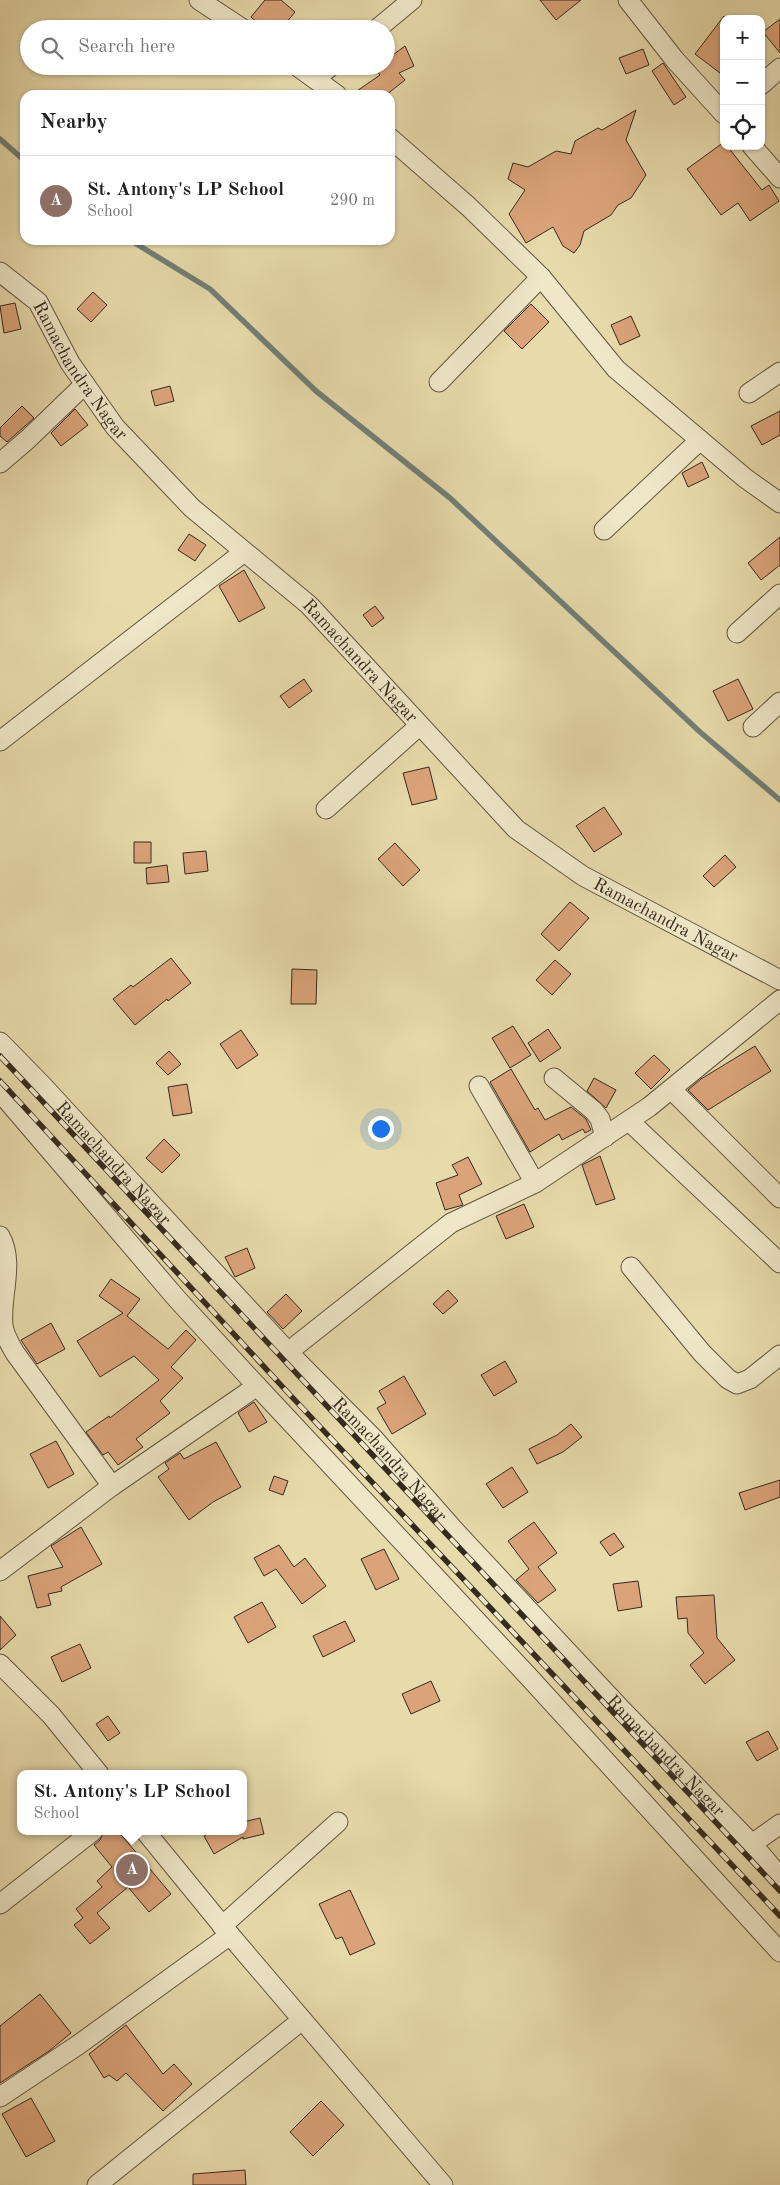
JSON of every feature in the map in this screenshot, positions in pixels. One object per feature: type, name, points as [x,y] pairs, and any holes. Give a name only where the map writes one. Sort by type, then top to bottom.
[{"type":"street","points":[[199,0],[229,20]]},
{"type":"street","points":[[388,20],[412,0]]},
{"type":"street","points":[[628,0],[675,60],[720,110]]},
{"type":"street","points":[[765,81],[780,68]]},
{"type":"street","points":[[309,75],[330,90]]},
{"type":"street","points":[[315,80],[321,75]]},
{"type":"street","points":[[395,142],[469,207],[542,277],[616,369],[745,478],[780,503]]},
{"type":"street","points":[[756,150],[780,178]]},
{"type":"street","name":"Ramachandra Nagar","points":[[0,272],[38,302],[70,363],[115,427],[192,508],[309,605],[516,829],[583,876],[780,980]]},
{"type":"street","points":[[438,382],[542,277]]},
{"type":"street","points":[[749,393],[780,372]]},
{"type":"street","points":[[0,463],[85,384]]},
{"type":"street","points":[[604,530],[700,440]]},
{"type":"street","points":[[0,741],[244,552]]},
{"type":"street","points":[[737,632],[780,594]]},
{"type":"street","points":[[753,726],[780,702]]},
{"type":"street","points":[[326,809],[419,726]]},
{"type":"street","points":[[288,1352],[451,1223],[535,1183],[629,1121],[672,1090],[780,1000]]},
{"type":"street","name":"Ramachandra Nagar","points":[[0,1042],[62,1106],[288,1352],[375,1440],[456,1531],[620,1708],[752,1844],[780,1877]]},
{"type":"street","points":[[554,1078],[594,1111],[600,1119],[605,1137]]},
{"type":"street","points":[[480,1086],[535,1183]]},
{"type":"street","points":[[672,1090],[780,1198]]},
{"type":"street","points":[[0,1092],[177,1299],[535,1683],[780,1952]]},
{"type":"street","points":[[629,1121],[780,1263]]},
{"type":"street","points":[[0,1236],[4,1243],[6,1267],[3,1323],[5,1334],[15,1353],[112,1486]]},
{"type":"street","points":[[631,1267],[702,1353],[728,1380],[737,1384],[750,1379],[780,1355]]},
{"type":"street","points":[[0,1571],[112,1486],[257,1386]]},
{"type":"street","points":[[0,1664],[51,1715],[96,1770]]},
{"type":"street","points":[[0,2098],[78,2045],[226,1931],[338,1822]]},
{"type":"street","points":[[752,1844],[780,1824]]},
{"type":"street","points":[[0,1904],[88,1835]]},
{"type":"street","points":[[148,1835],[226,1931],[443,2185]]},
{"type":"street","points":[[97,2185],[302,2020]]},
{"type":"building","points":[[265,0],[281,0],[295,12],[288,20],[254,20],[251,17]]},
{"type":"building","points":[[540,0],[581,0],[556,20]]},
{"type":"building","points":[[780,19],[780,53],[765,34],[765,30]]},
{"type":"building","points":[[720,21],[720,73],[695,54]]},
{"type":"building","points":[[405,46],[414,66],[399,73],[405,80],[392,90],[358,90],[380,75],[395,75],[395,53]]},
{"type":"building","points":[[643,49],[649,65],[626,74],[619,58]]},
{"type":"building","points":[[663,63],[686,97],[674,105],[652,71]]},
{"type":"building","points":[[636,110],[626,140],[646,175],[631,198],[618,205],[611,215],[584,231],[580,245],[574,253],[563,246],[553,227],[526,243],[509,214],[525,190],[508,179],[513,163],[528,167],[556,151],[571,154],[575,141],[598,128],[602,130]]},
{"type":"building","points":[[720,145],[720,150],[730,150],[762,190],[769,185],[779,201],[750,221],[738,203],[721,215],[687,169]]},
{"type":"building","points":[[93,292],[107,305],[91,322],[77,309]]},
{"type":"building","points":[[15,303],[21,329],[4,333],[0,306]]},
{"type":"building","points":[[531,304],[549,322],[522,349],[504,331]]},
{"type":"building","points":[[631,316],[640,336],[620,345],[611,325]]},
{"type":"building","points":[[170,386],[174,401],[155,406],[151,391]]},
{"type":"building","points":[[22,406],[34,418],[7,442],[0,436],[0,428]]},
{"type":"building","points":[[75,409],[88,425],[61,446],[51,433]]},
{"type":"building","points":[[780,411],[780,435],[762,445],[751,426]]},
{"type":"building","points":[[702,462],[709,477],[688,487],[682,473]]},
{"type":"building","points":[[189,534],[206,545],[195,561],[178,550]]},
{"type":"building","points":[[780,537],[780,565],[761,580],[748,563]]},
{"type":"building","points":[[244,570],[265,608],[239,622],[219,586]]},
{"type":"building","points":[[375,606],[384,618],[372,627],[363,615]]},
{"type":"building","points":[[304,679],[312,691],[289,708],[280,696]]},
{"type":"building","points":[[738,679],[753,709],[728,721],[713,691]]},
{"type":"building","points":[[429,767],[437,799],[412,805],[403,773]]},
{"type":"building","points":[[604,807],[622,834],[594,852],[576,826]]},
{"type":"building","points":[[134,842],[151,842],[151,863],[134,863]]},
{"type":"building","points":[[395,843],[420,870],[403,886],[378,859]]},
{"type":"building","points":[[206,851],[208,871],[185,874],[183,853]]},
{"type":"building","points":[[725,855],[736,867],[714,887],[703,876]]},
{"type":"building","points":[[167,865],[169,882],[147,884],[146,868]]},
{"type":"building","points":[[570,902],[589,918],[559,951],[541,934]]},
{"type":"building","points":[[171,958],[191,983],[168,1001],[167,999],[135,1025],[113,999],[131,985],[133,987]]},
{"type":"building","points":[[555,960],[571,974],[552,995],[536,980]]},
{"type":"building","points":[[292,969],[317,970],[316,1004],[291,1004]]},
{"type":"building","points":[[513,1026],[531,1055],[510,1068],[492,1038]]},
{"type":"building","points":[[548,1029],[561,1048],[540,1062],[528,1043]]},
{"type":"building","points":[[241,1030],[258,1055],[237,1069],[220,1044]]},
{"type":"building","points":[[755,1046],[771,1071],[708,1110],[688,1090],[701,1079]]},
{"type":"building","points":[[169,1051],[181,1064],[168,1075],[156,1063]]},
{"type":"building","points":[[654,1055],[670,1070],[651,1089],[635,1073]]},
{"type":"building","points":[[511,1069],[535,1110],[538,1108],[545,1120],[571,1107],[586,1119],[591,1130],[585,1133],[583,1129],[562,1140],[559,1134],[530,1152],[490,1082]]},
{"type":"building","points":[[594,1078],[616,1090],[606,1108],[587,1091]]},
{"type":"building","points":[[187,1084],[192,1113],[173,1116],[168,1087]]},
{"type":"building","points":[[164,1139],[180,1155],[162,1173],[146,1158]]},
{"type":"building","points":[[600,1156],[615,1199],[596,1205],[582,1165]]},
{"type":"building","points":[[468,1157],[482,1184],[459,1195],[463,1205],[445,1210],[436,1183],[458,1175],[452,1165]]},
{"type":"building","points":[[524,1204],[534,1227],[506,1239],[496,1216]]},
{"type":"building","points":[[247,1248],[255,1268],[235,1277],[225,1257]]},
{"type":"building","points":[[111,1279],[140,1299],[127,1316],[168,1349],[186,1330],[196,1340],[171,1367],[183,1378],[160,1401],[170,1413],[136,1439],[143,1447],[118,1465],[108,1452],[103,1455],[86,1432],[109,1416],[110,1418],[159,1380],[134,1356],[100,1377],[77,1341],[123,1313],[99,1296]]},
{"type":"building","points":[[448,1290],[458,1301],[443,1314],[433,1304]]},
{"type":"building","points":[[286,1294],[302,1311],[283,1329],[267,1312]]},
{"type":"building","points":[[51,1323],[65,1349],[37,1364],[21,1340]]},
{"type":"building","points":[[505,1361],[517,1382],[494,1396],[481,1375]]},
{"type":"building","points":[[404,1376],[426,1414],[392,1434],[377,1408],[386,1403],[379,1391]]},
{"type":"building","points":[[254,1402],[267,1422],[249,1432],[238,1413]]},
{"type":"building","points":[[571,1424],[582,1437],[563,1452],[537,1464],[529,1449],[557,1435]]},
{"type":"building","points":[[56,1441],[74,1474],[48,1488],[30,1454]]},
{"type":"building","points":[[216,1442],[241,1487],[213,1502],[189,1520],[158,1477],[169,1469],[165,1463],[180,1453],[184,1459]]},
{"type":"building","points":[[512,1467],[528,1492],[503,1508],[486,1484]]},
{"type":"building","points":[[274,1476],[288,1481],[283,1495],[269,1490]]},
{"type":"building","points":[[780,1480],[780,1497],[745,1510],[739,1493]]},
{"type":"building","points":[[534,1522],[557,1553],[538,1567],[556,1590],[538,1603],[516,1580],[529,1569],[508,1541]]},
{"type":"building","points":[[81,1527],[102,1564],[61,1587],[62,1591],[48,1594],[51,1605],[37,1608],[28,1576],[63,1567],[51,1546]]},
{"type":"building","points":[[614,1533],[624,1547],[610,1556],[600,1542]]},
{"type":"building","points":[[279,1545],[294,1567],[305,1558],[326,1586],[302,1604],[276,1569],[264,1576],[254,1558]]},
{"type":"building","points":[[384,1549],[399,1579],[376,1590],[361,1559]]},
{"type":"building","points":[[638,1581],[642,1607],[618,1611],[613,1584]]},
{"type":"building","points":[[714,1595],[717,1638],[735,1660],[705,1684],[690,1665],[704,1653],[688,1633],[687,1618],[678,1619],[676,1597]]},
{"type":"building","points":[[262,1602],[276,1627],[248,1643],[234,1617]]},
{"type":"building","points":[[0,1616],[16,1635],[0,1650]]},
{"type":"building","points":[[345,1621],[355,1641],[323,1657],[313,1636]]},
{"type":"building","points":[[80,1644],[91,1668],[62,1682],[51,1657]]},
{"type":"building","points":[[431,1681],[440,1701],[411,1714],[402,1694]]},
{"type":"building","points":[[108,1716],[120,1733],[108,1741],[96,1724]]},
{"type":"building","points":[[768,1731],[778,1749],[757,1761],[746,1742]]},
{"type":"building","points":[[260,1818],[264,1834],[243,1839],[243,1837],[214,1854],[204,1836],[247,1835],[247,1821]]},
{"type":"building","points":[[102,1835],[121,1835],[171,1894],[149,1912],[128,1887],[97,1913],[110,1928],[90,1944],[74,1925],[83,1918],[76,1909],[102,1887],[97,1881],[112,1867],[94,1845]]},
{"type":"building","points":[[350,1890],[375,1944],[350,1955],[342,1937],[336,1939],[319,1904]]},
{"type":"building","points":[[40,1994],[71,2033],[49,2051],[0,2083],[0,2026]]},
{"type":"building","points":[[126,2025],[163,2074],[174,2064],[192,2084],[163,2111],[126,2073],[117,2081],[109,2075],[104,2078],[89,2054]]},
{"type":"building","points":[[31,2098],[55,2141],[26,2157],[2,2114]]},
{"type":"building","points":[[321,2101],[344,2125],[313,2156],[290,2132]]},
{"type":"building","points":[[245,2170],[246,2185],[193,2185],[193,2174]]},
{"type":"waterway","points":[[0,139],[20,157]]},
{"type":"waterway","points":[[138,245],[210,289],[316,391],[450,498],[700,732],[780,800]]},
{"type":"railway","points":[[0,1056],[780,1891]]},
{"type":"railway","points":[[0,1081],[292,1397],[780,1916]]},
{"type":"place","name":"St. Antony's LP School","points":[[132,1870]]}]
